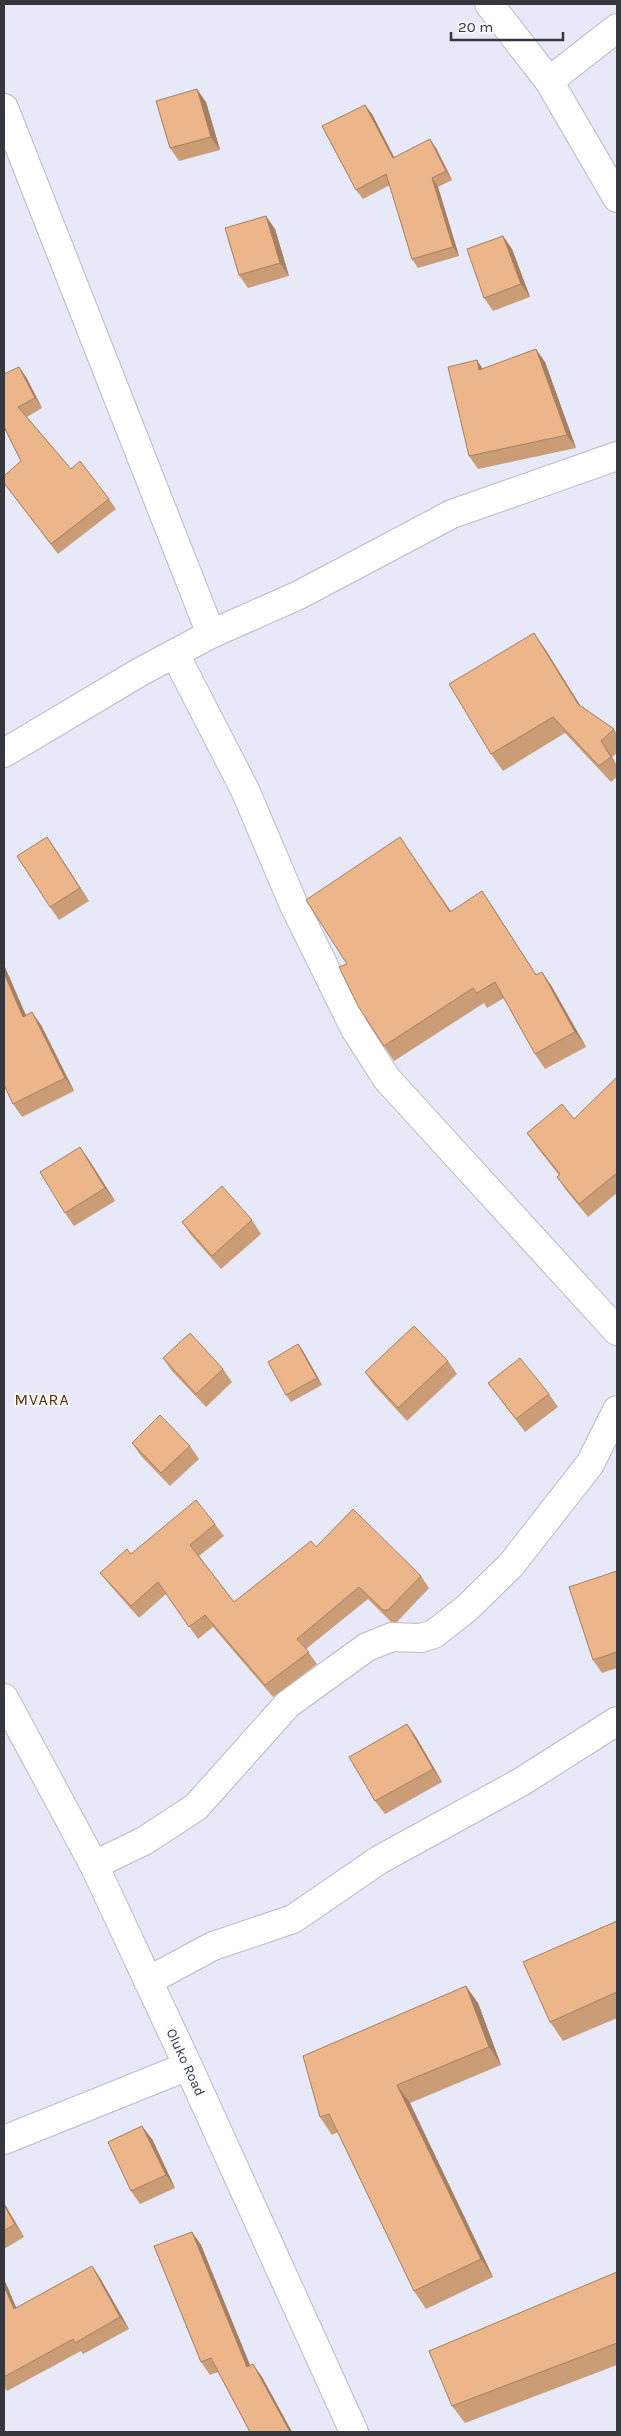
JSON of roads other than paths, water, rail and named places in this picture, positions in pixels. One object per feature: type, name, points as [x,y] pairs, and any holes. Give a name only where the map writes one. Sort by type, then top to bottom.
[{"type":"street","points":[[488,4],[549,81],[617,198]]},
{"type":"street","points":[[549,81],[617,28]]},
{"type":"street","points":[[4,108],[212,634]]},
{"type":"street","points":[[4,753],[212,634],[299,595],[452,514],[617,456]]},
{"type":"street","points":[[175,654],[244,790],[297,911],[360,1038],[387,1079],[617,1330]]},
{"type":"street","points":[[94,1865],[144,1841],[196,1807],[288,1704],[367,1647],[392,1637],[420,1638],[434,1634],[460,1615],[511,1564],[590,1464],[617,1410]]},
{"type":"street","name":"Oluko Road","points":[[4,1698],[94,1865],[188,2066],[354,2432]]},
{"type":"street","points":[[148,1981],[213,1946],[293,1919],[379,1860],[521,1782],[617,1721]]},
{"type":"street","points":[[4,2140],[188,2066]]},
{"type":"district","name":"MVARA","points":[[42,1399]]}]
